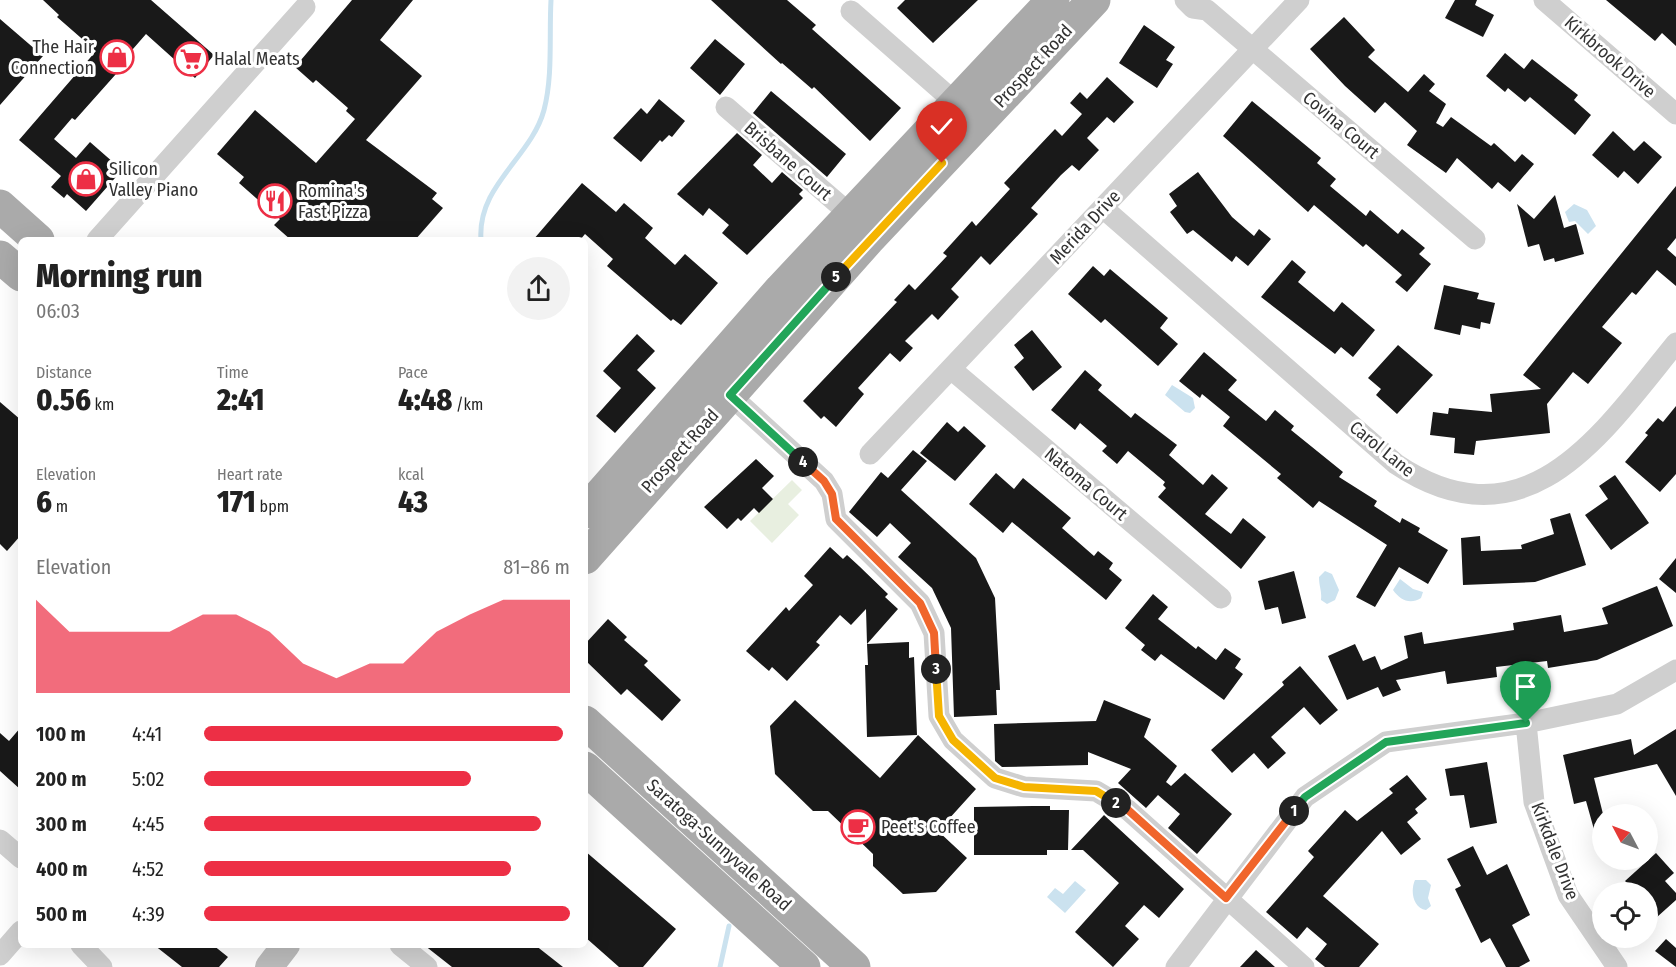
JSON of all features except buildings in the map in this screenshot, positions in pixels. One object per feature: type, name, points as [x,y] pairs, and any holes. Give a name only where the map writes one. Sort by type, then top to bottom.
[{"type":"main road","name":"Prospect Road","points":[[588,555],[868,240],[1053,0]]},
{"type":"main road","name":"Prospect Road","points":[[588,509],[733,343],[851,215],[1094,0]]},
{"type":"main road","points":[[0,207],[35,237]]},
{"type":"main road","points":[[0,231],[18,246]]},
{"type":"main road","points":[[0,257],[18,272]]},
{"type":"main road","name":"Saratoga-Sunnyvale Road","points":[[588,725],[854,967]]},
{"type":"main road","name":"Saratoga-Sunnyvale Road","points":[[588,771],[804,967]]},
{"type":"main road","points":[[268,967],[284,948]]},
{"type":"street","name":"Covina Court","points":[[1185,0],[1193,8],[1206,5],[1252,50],[1474,239]]},
{"type":"street","name":"Merida Drive","points":[[870,454],[1299,0]]},
{"type":"street","name":"Kirkbrook Drive","points":[[1544,0],[1676,114]]},
{"type":"street","points":[[850,4],[968,113]]},
{"type":"street","points":[[100,237],[305,7]]},
{"type":"street","name":"Brisbane Court","points":[[726,107],[851,215]]},
{"type":"street","name":"Carol Lane","points":[[1103,208],[1396,464],[1418,478],[1451,491],[1506,494],[1539,480],[1574,460],[1600,436],[1676,343]]},
{"type":"street","points":[[733,343],[738,359],[729,374],[727,383],[730,395],[824,481],[832,494],[836,519],[920,603],[934,633],[939,716],[953,740],[995,778],[1024,787],[1096,791],[1128,810],[1304,967]]},
{"type":"street","name":"Natoma Court","points":[[951,369],[1221,598]]},
{"type":"street","points":[[1176,967],[1226,898],[1305,797],[1386,742],[1526,723],[1617,704],[1676,670]]},
{"type":"street","name":"Kirkdale Drive","points":[[1526,723],[1534,802],[1568,896],[1617,967]]},
{"type":"street","points":[[0,840],[18,855]]},
{"type":"street","points":[[0,955],[18,934]]},
{"type":"street","points":[[84,948],[102,967]]},
{"type":"street","points":[[404,948],[427,967]]},
{"type":"green space","points":[[792,480],[802,490],[788,504],[799,515],[772,543],[750,521]]},
{"type":"water","points":[[1574,204],[1587,210],[1596,226],[1588,234],[1575,221],[1569,222],[1565,212]]},
{"type":"water","points":[[1172,385],[1193,398],[1195,408],[1190,413],[1185,412],[1165,395]]},
{"type":"water","points":[[1325,571],[1332,574],[1339,590],[1335,600],[1327,604],[1321,600],[1319,580]]},
{"type":"water","points":[[1400,579],[1413,589],[1423,592],[1421,598],[1409,601],[1399,596],[1393,590]]},
{"type":"water","points":[[1415,880],[1426,880],[1431,885],[1428,898],[1431,906],[1426,910],[1415,903],[1413,889]]},
{"type":"water","points":[[1075,881],[1086,890],[1065,913],[1047,897],[1055,888],[1063,894]]},
{"type":"waterway","points":[[481,237],[482,221],[487,203],[528,143],[544,110],[550,70],[551,0]]},
{"type":"waterway","points":[[720,967],[729,926]]},
{"type":"place","name":"The Hair Connection","points":[[117,57]]},
{"type":"place","name":"Halal Meats","points":[[191,59]]},
{"type":"place","name":"Silicon Valley Piano","points":[[86,179]]},
{"type":"place","name":"Romina's Fast Pizza","points":[[275,201]]},
{"type":"place","name":"Peet's Coffee","points":[[858,827]]},
{"type":"route","points":[[942,163],[868,240],[730,395],[824,481],[832,494],[836,519],[899,579],[920,603],[934,633],[939,716],[953,740],[995,778],[1024,787],[1096,791],[1128,810],[1226,898],[1305,797],[1386,742],[1526,723]]}]
